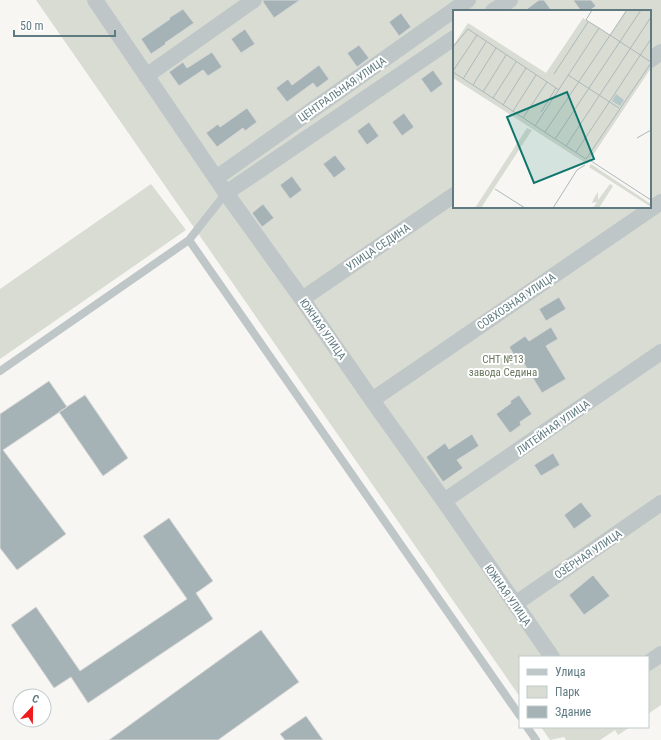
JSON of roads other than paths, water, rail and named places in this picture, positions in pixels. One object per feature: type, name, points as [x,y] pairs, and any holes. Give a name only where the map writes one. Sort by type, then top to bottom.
[{"type":"street","name":"ЮЖНАЯ УЛИЦА","points":[[95,0],[226,193],[444,501],[551,656]]},
{"type":"street","points":[[146,76],[254,0]]},
{"type":"street","name":"ЦЕНТРАЛЬНАЯ УЛИЦА","points":[[454,10],[468,0]]},
{"type":"street","points":[[495,10],[510,0]]},
{"type":"street","name":"ЦЕНТРАЛЬНАЯ УЛИЦА","points":[[216,178],[453,11]]},
{"type":"street","name":"ЦЕНТРАЛЬНАЯ УЛИЦА","points":[[226,193],[453,39]]},
{"type":"street","points":[[651,59],[661,52]]},
{"type":"street","name":"УЛИЦА СЕДИНА","points":[[302,299],[453,196]]},
{"type":"street","name":"СОВХОЗНАЯ УЛИЦА","points":[[372,400],[661,202]]},
{"type":"street","name":"ЛИТЕЙНАЯ УЛИЦА","points":[[444,501],[661,352]]},
{"type":"street","name":"ОЗЁРНАЯ УЛИЦА","points":[[514,604],[661,503]]},
{"type":"street","points":[[649,662],[661,654]]},
{"type":"lane","points":[[0,371],[189,240],[226,193]]},
{"type":"lane","points":[[189,240],[519,715]]},
{"type":"lane","points":[[528,728],[536,740]]},
{"type":"park label","name":"СНТ №13 завода Седина","points":[[503,365]]}]
